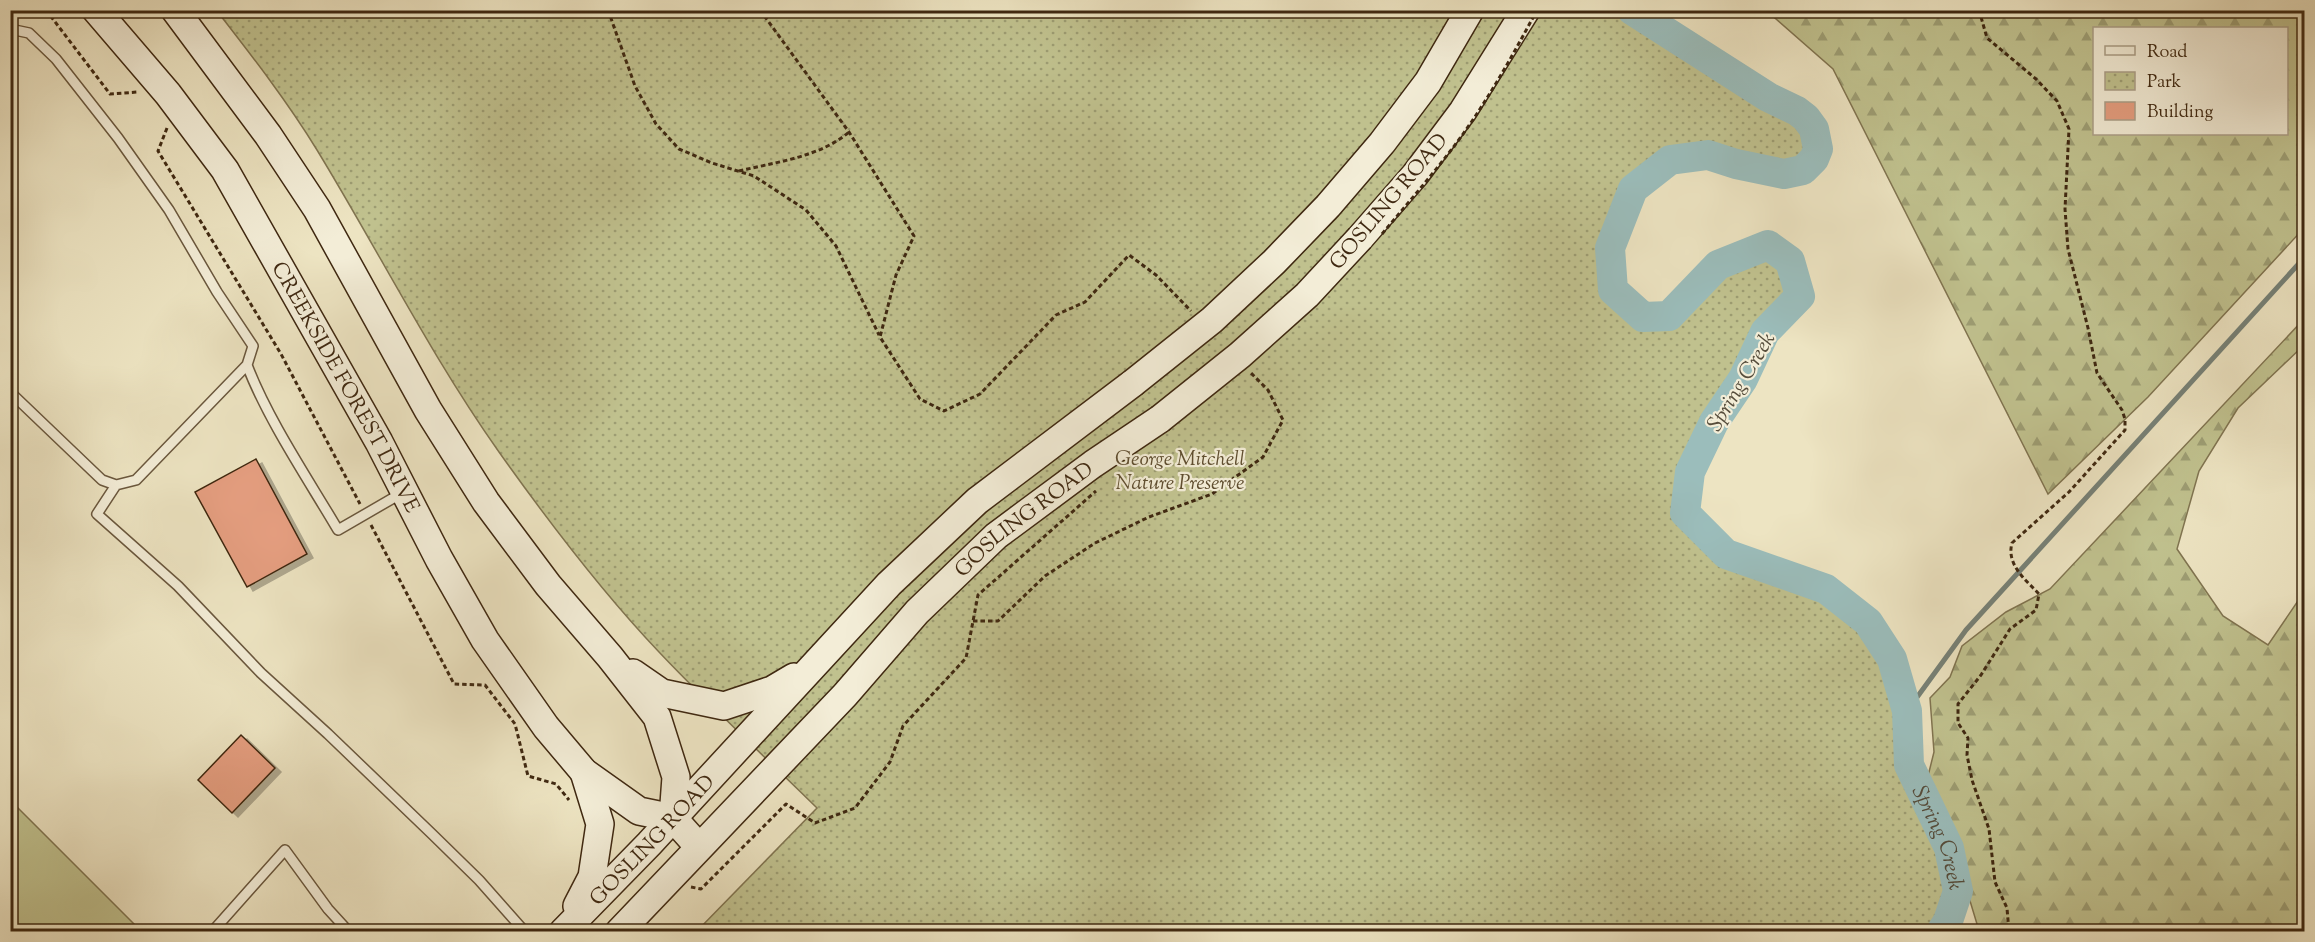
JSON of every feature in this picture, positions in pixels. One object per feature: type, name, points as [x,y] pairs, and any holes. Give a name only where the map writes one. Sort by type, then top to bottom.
[{"type":"main road","name":"CREEKSIDE FOREST DRIVE","points":[[96,10],[168,94],[225,170],[379,442],[439,559],[485,640],[546,727],[584,772],[639,811],[673,818]]},
{"type":"main road","points":[[175,10],[268,135],[317,209],[428,410],[486,502],[548,585],[610,657],[657,717],[676,777],[673,818],[699,847]]},
{"type":"main road","name":"GOSLING ROAD","points":[[565,929],[673,818],[889,584],[977,501],[1212,320],[1274,262],[1328,206],[1382,143],[1428,82],[1470,10]]},
{"type":"main road","name":"GOSLING ROAD","points":[[619,932],[845,695],[917,612],[996,536],[1093,464],[1160,419],[1240,355],[1307,295],[1415,175],[1463,111],[1526,10]]},
{"type":"main road","points":[[610,657],[662,693],[724,706],[772,690],[815,664]]},
{"type":"main road","name":"CREEKSIDE FOREST DRIVE","points":[[565,929],[592,876],[600,824],[584,772]]},
{"type":"lane","points":[[10,29],[29,33],[56,59],[118,138],[169,210],[217,292],[253,346],[247,365],[136,480],[116,485],[102,480],[10,392]]},
{"type":"lane","points":[[247,365],[293,454],[338,530],[404,492]]},
{"type":"lane","points":[[116,485],[98,514],[178,586],[261,673],[479,880],[525,932]]},
{"type":"lane","points":[[212,932],[285,850],[328,909],[350,932]]},
{"type":"path","points":[[46,10],[110,94],[142,92]]},
{"type":"path","points":[[608,10],[635,86],[656,124],[679,149],[712,163],[754,176],[806,210],[836,246],[880,337],[920,399],[944,411],[980,394],[1056,315],[1085,302],[1129,255],[1156,275],[1196,316]]},
{"type":"path","points":[[760,10],[849,132],[914,236],[896,275],[880,337]]},
{"type":"path","points":[[1979,10],[1987,38],[2036,79],[2057,101],[2069,129],[2065,209],[2068,249],[2097,373],[2125,419],[2125,430],[2069,492],[2012,543],[2010,551],[2014,565],[2039,594],[2036,610],[2010,629],[1958,704],[1958,723],[1968,738],[1967,755],[1972,780],[1989,829],[1995,882],[2007,908],[2009,932]]},
{"type":"path","points":[[163,122],[168,129],[158,151],[281,354],[454,684],[485,685],[515,724],[528,776],[556,784],[580,814],[596,812]]},
{"type":"path","points":[[739,171],[812,153],[837,143],[849,132]]},
{"type":"path","points":[[973,621],[998,621],[1045,576],[1095,543],[1149,517],[1212,494],[1263,457],[1283,420],[1268,390],[1244,366]]},
{"type":"path","points":[[675,873],[686,885],[701,889],[786,804],[815,823],[855,808],[890,762],[903,726],[966,658],[978,595],[1100,488]]},
{"type":"green space","name":"George Mitchell Nature Preserve","points":[[217,11],[1632,11],[1768,97],[1797,111],[1814,129],[1818,149],[1814,159],[1803,170],[1784,174],[1736,164],[1708,155],[1670,160],[1633,189],[1610,248],[1613,290],[1643,317],[1669,316],[1718,265],[1768,245],[1790,261],[1800,296],[1765,332],[1743,379],[1714,422],[1690,472],[1685,513],[1726,554],[1826,589],[1868,622],[1892,659],[1907,711],[1909,765],[1949,848],[1958,891],[1948,921],[1941,932],[697,931],[817,808],[659,652],[616,605],[556,530],[499,452],[450,378],[306,132]]},
{"type":"green space","points":[[1767,11],[2304,11],[2304,228],[2148,397],[2048,494],[1833,69]]},
{"type":"green space","points":[[2304,319],[2304,345],[2238,408],[2199,471],[2177,549],[2223,616],[2268,645],[2304,592],[2304,931],[1974,931],[1977,924],[1948,828],[1928,776],[1934,752],[1930,698],[1950,677],[1962,646],[2006,612],[2050,589]]},
{"type":"green space","points":[[11,801],[141,931],[11,931]]},
{"type":"building","points":[[256,459],[307,554],[247,587],[195,492]]},
{"type":"building","points":[[241,735],[275,768],[232,813],[198,780]]},
{"type":"waterway","name":"Spring Creek","points":[[1632,10],[1768,97],[1797,111],[1814,129],[1818,149],[1814,159],[1803,170],[1784,174],[1736,164],[1708,155],[1670,160],[1633,189],[1610,248],[1613,290],[1643,317],[1669,316],[1718,265],[1768,245],[1790,261],[1800,296],[1765,332],[1743,379],[1714,422],[1690,472],[1685,513],[1726,554],[1826,589],[1868,622],[1892,659],[1907,711],[1909,765],[1949,848],[1958,891],[1948,921],[1941,932]]},
{"type":"waterway","points":[[1907,711],[1966,630],[2304,258]]}]
